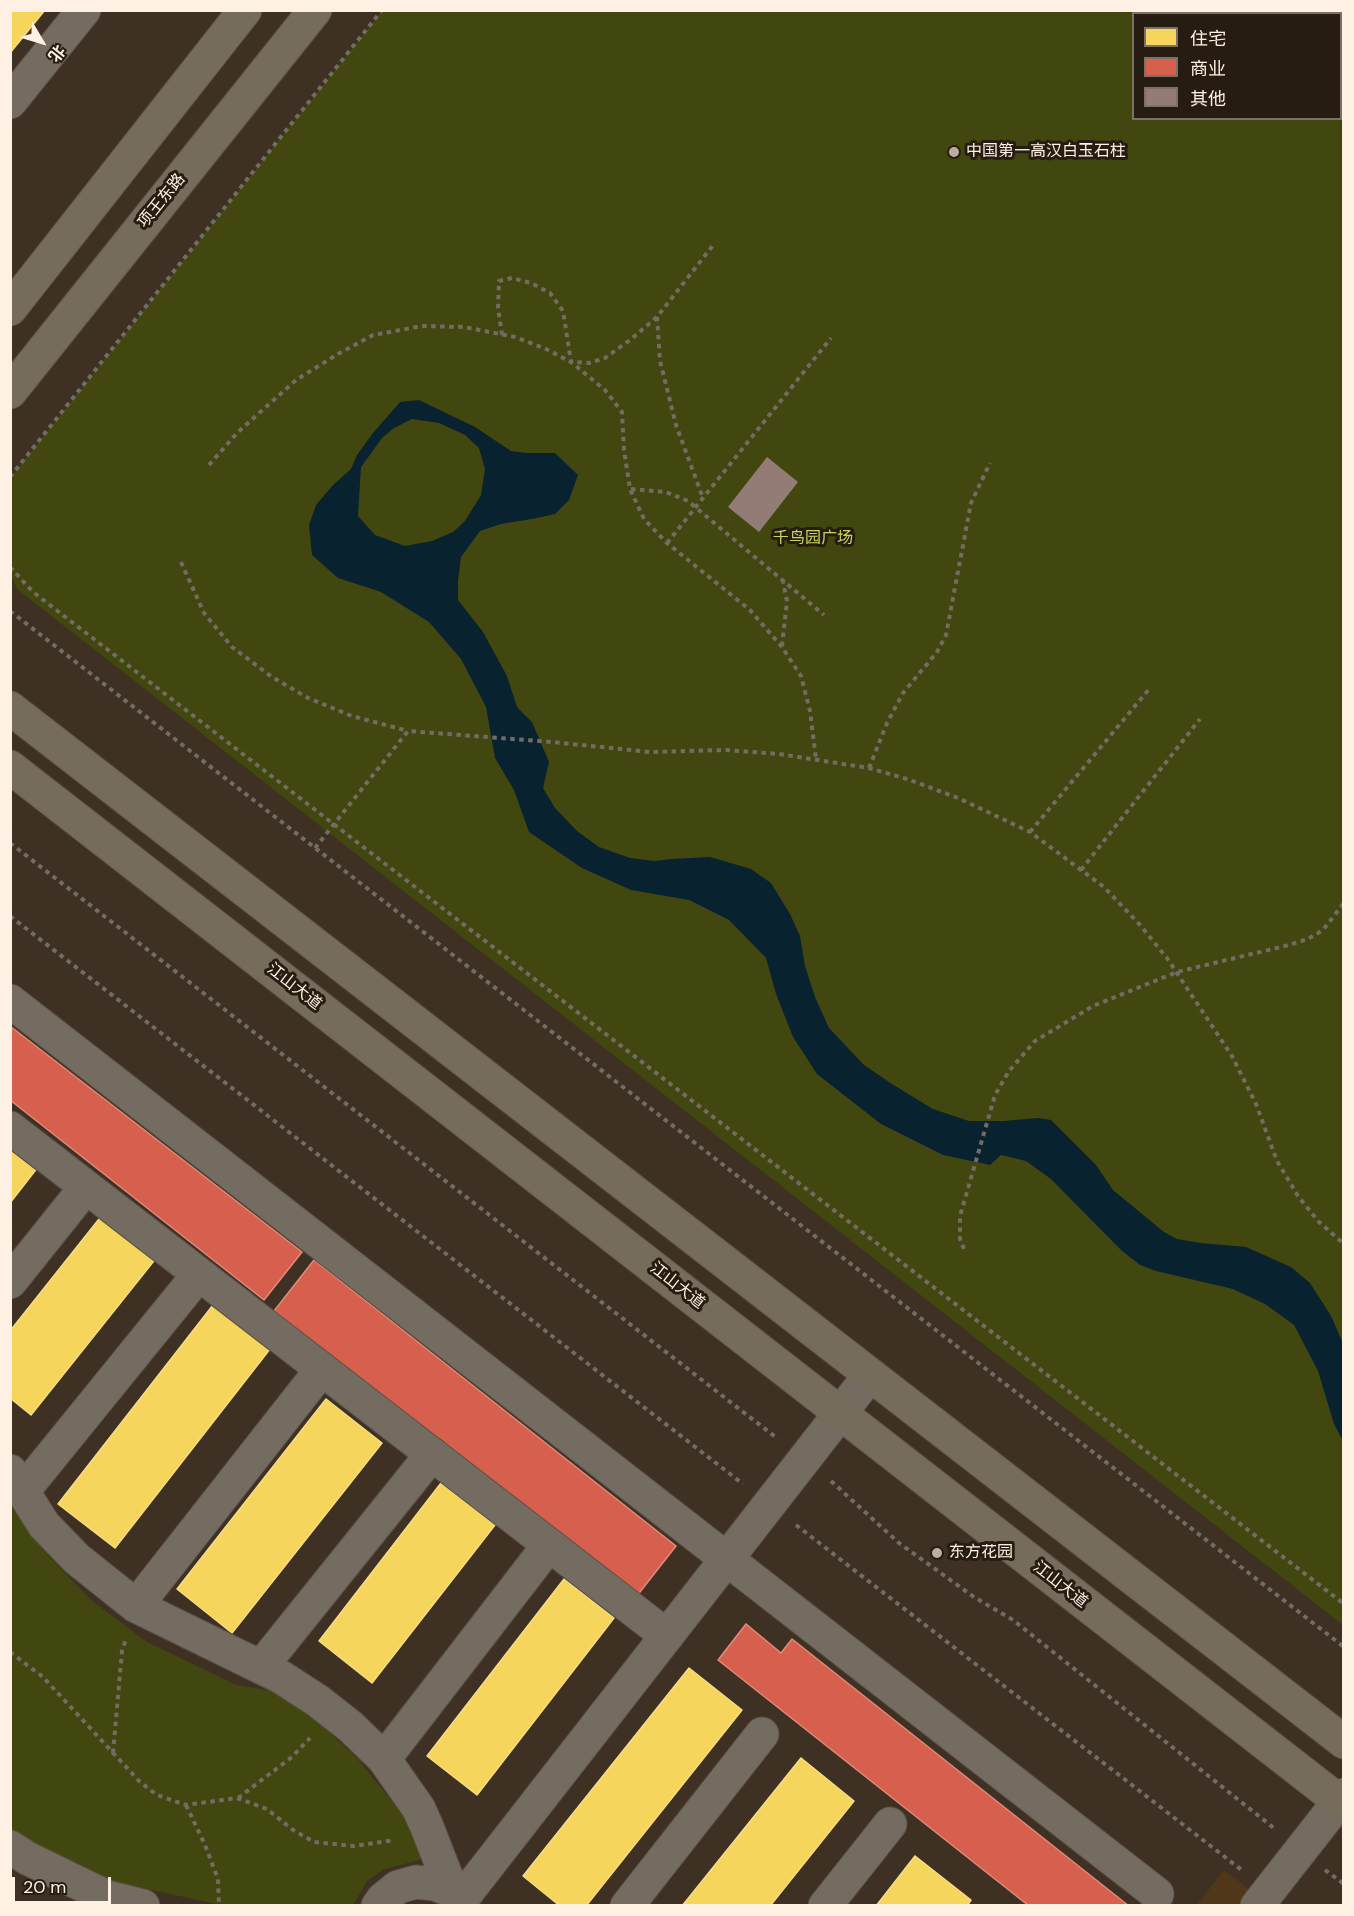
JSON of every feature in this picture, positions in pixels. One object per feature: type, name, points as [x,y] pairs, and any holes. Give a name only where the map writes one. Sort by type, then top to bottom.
[{"type":"main road","points":[[10,309],[245,10]]},
{"type":"main road","name":"项王东路","points":[[14,390],[315,10]]},
{"type":"main road","points":[[10,693],[104,781]]},
{"type":"main road","points":[[10,708],[1344,1742]]},
{"type":"main road","name":"江山大道","points":[[10,767],[1342,1801]]},
{"type":"main road","points":[[10,783],[77,819]]},
{"type":"lane","points":[[10,102],[84,10]]},
{"type":"lane","points":[[10,1001],[1157,1894]]},
{"type":"lane","points":[[10,1128],[667,1636]]},
{"type":"lane","points":[[10,1282],[86,1187]]},
{"type":"lane","points":[[199,1274],[17,1481],[44,1525],[77,1559],[136,1606],[261,1667],[318,1701],[384,1759],[418,1809],[460,1899]]},
{"type":"lane","points":[[136,1606],[321,1369]]},
{"type":"lane","points":[[460,1899],[870,1375]]},
{"type":"lane","points":[[261,1667],[432,1454]]},
{"type":"lane","points":[[384,1759],[549,1545]]},
{"type":"lane","points":[[627,1905],[762,1734]]},
{"type":"lane","points":[[1263,1898],[1342,1801]]},
{"type":"lane","points":[[825,1905],[890,1824]]},
{"type":"lane","points":[[16,1861],[107,1897],[143,1905]]},
{"type":"lane","points":[[378,1905],[398,1887],[416,1882],[435,1884],[460,1899]]},
{"type":"path","points":[[10,477],[382,10]]},
{"type":"path","points":[[571,362],[589,363],[605,358],[630,340],[657,317],[714,244]]},
{"type":"path","points":[[502,335],[498,308],[499,281],[512,278],[531,283],[550,293],[563,311],[571,362]]},
{"type":"path","points":[[657,317],[660,361],[676,425],[703,499]]},
{"type":"path","points":[[209,465],[237,433],[296,380],[373,335],[422,326],[464,327],[515,337],[546,349],[571,362],[605,390],[622,412],[624,450],[630,489],[644,519],[667,543],[750,610],[782,647],[801,676],[810,711],[816,759]]},
{"type":"path","points":[[667,543],[831,338]]},
{"type":"path","points":[[869,768],[887,723],[903,693],[937,652],[946,634],[971,504],[990,463]]},
{"type":"path","points":[[630,489],[666,492],[688,501],[824,615]]},
{"type":"path","points":[[181,561],[204,613],[232,647],[272,677],[308,698],[352,716],[408,731],[650,752],[726,750],[779,754],[869,768],[958,798],[1030,832],[1104,887],[1140,925],[1176,972],[1232,1056],[1256,1104],[1277,1161],[1298,1196],[1319,1222],[1344,1244]]},
{"type":"path","points":[[10,567],[33,592],[1344,1604]]},
{"type":"path","points":[[782,581],[787,601],[782,647]]},
{"type":"path","points":[[10,611],[1344,1647]]},
{"type":"path","points":[[1030,832],[1150,688]]},
{"type":"path","points":[[1081,870],[1200,719]]},
{"type":"path","points":[[315,848],[408,731]]},
{"type":"path","points":[[10,843],[835,1484],[899,1543],[974,1597],[1013,1620],[1344,1884]]},
{"type":"path","points":[[964,1249],[960,1239],[960,1216],[995,1095],[1009,1071],[1035,1041],[1093,1006],[1176,972],[1308,939],[1323,930],[1344,903]]},
{"type":"path","points":[[10,916],[769,1504],[1263,1898]]},
{"type":"path","points":[[113,1753],[122,1651],[136,1606]]},
{"type":"path","points":[[10,1652],[43,1677],[140,1782],[158,1796],[186,1805],[237,1798],[267,1809],[293,1830],[314,1842],[354,1846],[392,1839],[438,1856]]},
{"type":"path","points":[[237,1798],[292,1757],[333,1713]]},
{"type":"path","points":[[186,1805],[218,1879],[219,1905]]},
{"type":"shaded area","points":[[1224,1870],[1270,1905],[1196,1906]]},
{"type":"green space","name":"千鸟园广场","points":[[382,11],[1343,11],[1343,1625],[17,589],[11,576],[11,477]]},
{"type":"green space","points":[[11,1506],[42,1549],[92,1601],[147,1642],[236,1685],[278,1692],[305,1710],[356,1757],[411,1825],[422,1846],[420,1860],[384,1869],[367,1881],[353,1905],[222,1905],[104,1880],[28,1845],[11,1830]]},
{"type":"water","points":[[419,400],[475,427],[511,451],[555,453],[578,475],[569,500],[555,514],[501,524],[480,531],[461,557],[458,581],[458,600],[483,632],[507,676],[517,707],[532,722],[549,762],[543,788],[555,808],[577,831],[599,847],[630,858],[654,861],[710,857],[751,869],[771,883],[800,936],[805,966],[815,997],[829,1028],[864,1065],[892,1084],[933,1109],[969,1121],[1038,1118],[1051,1120],[1096,1165],[1113,1190],[1164,1232],[1177,1239],[1246,1247],[1291,1267],[1310,1283],[1331,1316],[1343,1343],[1343,1441],[1334,1424],[1318,1371],[1294,1325],[1265,1304],[1233,1289],[1156,1271],[1140,1265],[1121,1250],[1051,1179],[1026,1161],[1001,1155],[990,1165],[943,1155],[881,1124],[817,1074],[793,1037],[776,994],[766,958],[729,920],[689,900],[631,890],[582,868],[529,832],[514,790],[495,758],[486,707],[461,659],[429,622],[381,592],[338,578],[312,555],[309,525],[316,505],[351,469],[357,455],[373,433],[400,402]],"holes":[[[412,419],[439,423],[465,435],[479,448],[485,469],[481,495],[465,521],[453,532],[432,541],[405,546],[375,535],[358,516],[361,467],[382,438],[394,428]]]},
{"type":"building: 住宅","points":[[10,10],[45,10],[10,53]]},
{"type":"building: 住宅","points":[[10,1145],[38,1167],[10,1203]]},
{"type":"building: 住宅","points":[[103,1214],[157,1257],[31,1415],[10,1398],[10,1331]]},
{"type":"building: 住宅","points":[[213,1305],[270,1349],[115,1548],[58,1504]]},
{"type":"building: 住宅","points":[[326,1399],[382,1443],[232,1633],[177,1589]]},
{"type":"building: 住宅","points":[[441,1483],[495,1525],[372,1683],[319,1641]]},
{"type":"building: 住宅","points":[[564,1579],[614,1618],[477,1795],[427,1756]]},
{"type":"building: 住宅","points":[[689,1668],[742,1710],[586,1906],[560,1906],[523,1876]]},
{"type":"building: 住宅","points":[[801,1758],[854,1801],[770,1906],[682,1906]]},
{"type":"building: 住宅","points":[[915,1856],[971,1900],[967,1906],[876,1906]]},
{"type":"building: 商业","points":[[10,1026],[302,1252],[264,1300],[10,1100]]},
{"type":"building: 商业","points":[[314,1260],[676,1546],[636,1597],[274,1311]]},
{"type":"building: 商业","points":[[746,1624],[781,1653],[792,1639],[1129,1906],[1029,1906],[718,1660]]},
{"type":"building: 其他","points":[[767,457],[798,482],[759,532],[728,507]]},
{"type":"place","name":"中国第一高汉白玉石柱","points":[[954,152]]},
{"type":"place","name":"东方花园","points":[[937,1553]]}]
